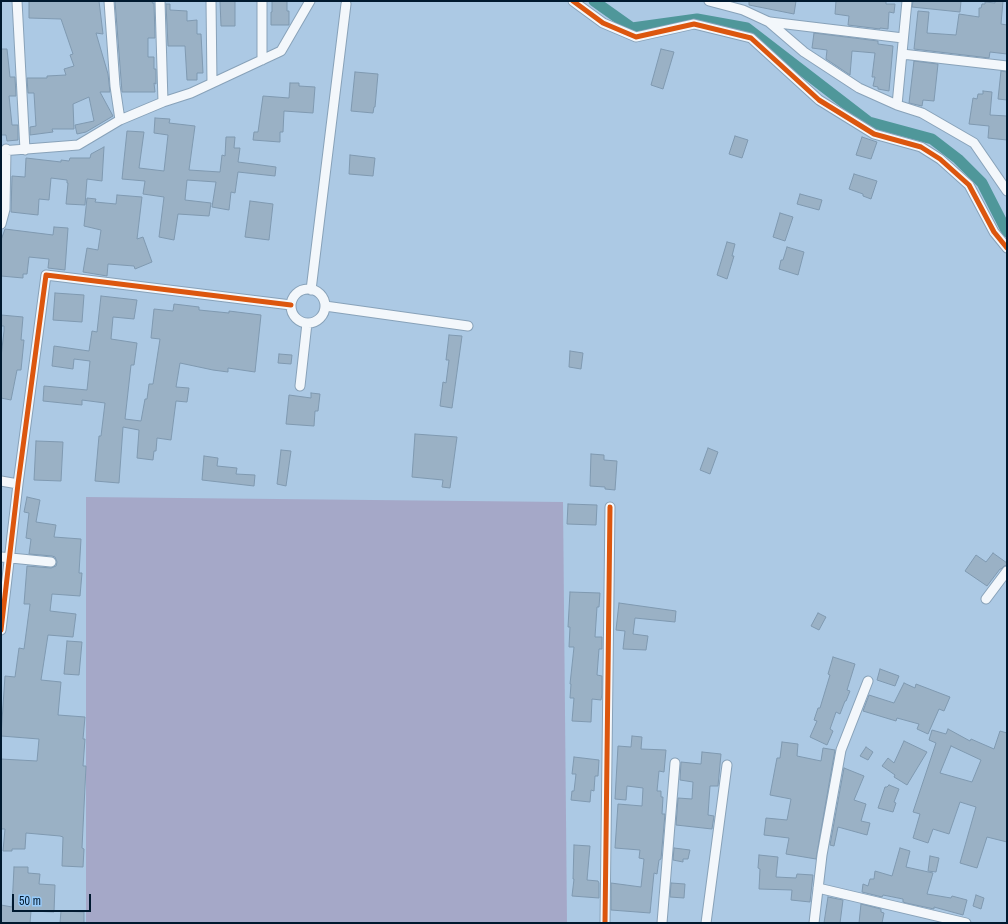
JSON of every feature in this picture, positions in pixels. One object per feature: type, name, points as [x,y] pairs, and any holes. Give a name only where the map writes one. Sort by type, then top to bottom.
[{"type":"street","points":[[17,1],[25,150]]},
{"type":"street","points":[[109,1],[115,86],[120,120]]},
{"type":"street","points":[[160,1],[163,102]]},
{"type":"street","points":[[211,1],[212,83]]},
{"type":"street","points":[[262,1],[262,60]]},
{"type":"street","points":[[1,224],[5,209],[3,150],[25,150],[78,145],[120,120],[163,102],[191,93],[282,51],[310,1]]},
{"type":"street","points":[[573,1],[603,23],[636,37],[694,24],[750,38],[819,100],[874,134],[922,147],[940,159],[969,185],[994,232],[1007,248]]},
{"type":"street","points":[[709,1],[743,10],[770,22],[903,38]]},
{"type":"street","points":[[897,105],[907,1]]},
{"type":"street","points":[[311,290],[346,4]]},
{"type":"street","points":[[770,22],[804,52],[859,88],[897,105],[922,113],[974,143],[1007,191]]},
{"type":"street","points":[[902,54],[1007,66]]},
{"type":"street","points":[[1,630],[5,557],[18,484],[46,275],[291,305]]},
{"type":"street","points":[[305,290],[311,290],[321,295],[325,306],[324,312],[317,321],[307,323],[297,319],[291,305],[295,295],[305,290]]},
{"type":"street","points":[[325,306],[468,326]]},
{"type":"street","points":[[300,386],[307,323]]},
{"type":"street","points":[[1,482],[18,484]]},
{"type":"street","points":[[605,923],[610,507]]},
{"type":"street","points":[[5,557],[51,562]]},
{"type":"street","points":[[986,599],[1007,571]]},
{"type":"street","points":[[814,923],[822,855],[841,750],[868,681]]},
{"type":"street","points":[[662,923],[675,763]]},
{"type":"street","points":[[706,923],[727,766]]},
{"type":"street","points":[[818,888],[966,923]]},
{"type":"shaded area","points":[[86,497],[563,502],[567,923],[86,923]]},
{"type":"building","points":[[29,1],[99,1],[103,34],[96,33],[108,74],[110,92],[100,92],[113,116],[86,132],[77,134],[75,125],[94,121],[89,97],[73,104],[74,129],[52,129],[53,132],[30,135],[30,127],[36,126],[34,93],[28,93],[27,78],[47,78],[47,76],[66,75],[64,69],[74,66],[70,55],[73,54],[61,19],[29,18]]},
{"type":"building","points":[[115,1],[153,1],[152,3],[154,3],[155,38],[148,38],[148,57],[154,57],[154,69],[156,69],[156,84],[154,83],[155,92],[122,92]]},
{"type":"building","points":[[220,1],[235,1],[235,26],[221,26]]},
{"type":"building","points":[[272,1],[287,1],[289,25],[271,25]]},
{"type":"building","points":[[749,1],[796,1],[794,14],[749,5]]},
{"type":"building","points":[[836,1],[886,1],[886,4],[895,4],[894,13],[889,12],[888,29],[848,25],[849,16],[835,14]]},
{"type":"building","points":[[913,1],[961,1],[960,12],[912,7]]},
{"type":"building","points":[[995,1],[1003,1],[1001,24],[1007,25],[1007,54],[990,52],[989,58],[914,49],[918,11],[929,12],[927,33],[956,35],[959,14],[979,17],[979,8],[981,8],[982,4],[985,4],[985,2],[995,3]]},
{"type":"building","points":[[166,4],[170,4],[170,10],[187,11],[187,21],[197,20],[197,34],[201,34],[203,73],[197,73],[197,80],[187,80],[185,46],[168,46]]},
{"type":"building","points":[[814,33],[878,41],[878,44],[893,46],[889,91],[878,89],[878,87],[873,86],[875,77],[872,77],[875,53],[852,51],[850,75],[826,59],[827,50],[812,48]]},
{"type":"building","points":[[1,49],[7,49],[10,77],[15,77],[16,96],[9,96],[12,125],[18,125],[18,140],[7,141],[6,135],[1,135]]},
{"type":"building","points":[[661,49],[674,52],[663,89],[651,85]]},
{"type":"building","points":[[914,61],[938,64],[934,101],[923,100],[922,106],[909,103]]},
{"type":"building","points":[[1001,71],[1007,72],[1007,100],[998,99]]},
{"type":"building","points":[[355,72],[378,74],[375,107],[373,113],[351,111]]},
{"type":"building","points":[[290,83],[299,83],[299,86],[315,87],[313,113],[284,111],[283,132],[280,132],[280,142],[253,140],[254,132],[258,132],[263,96],[289,98]]},
{"type":"building","points":[[983,91],[992,92],[990,115],[1007,116],[1007,140],[988,138],[989,126],[969,124],[973,98],[977,99],[978,94],[983,94]]},
{"type":"building","points":[[155,118],[170,119],[169,123],[195,126],[189,170],[220,172],[222,155],[225,156],[226,137],[235,137],[234,148],[240,148],[238,162],[276,167],[275,176],[238,172],[235,193],[231,192],[229,210],[212,207],[216,182],[187,180],[185,200],[211,203],[209,216],[178,214],[174,240],[159,237],[164,197],[143,194],[145,181],[122,179],[127,131],[144,132],[139,168],[164,171],[168,135],[154,133]]},
{"type":"building","points":[[735,136],[748,140],[742,158],[729,154]]},
{"type":"building","points":[[862,137],[877,142],[871,159],[856,155]]},
{"type":"building","points":[[104,147],[102,181],[87,179],[85,205],[66,204],[67,180],[51,178],[49,200],[39,199],[38,215],[11,212],[12,176],[25,177],[26,158],[61,162],[61,160],[69,161],[70,158],[90,158],[91,154]]},
{"type":"building","points":[[350,155],[375,158],[373,176],[349,174]]},
{"type":"building","points":[[854,174],[877,181],[871,199],[863,196],[863,194],[849,189]]},
{"type":"building","points":[[800,194],[822,200],[819,210],[797,204]]},
{"type":"building","points":[[117,195],[142,197],[137,239],[143,237],[152,262],[135,269],[134,266],[108,264],[107,276],[83,272],[87,248],[98,250],[101,230],[84,226],[87,198],[96,199],[95,202],[116,204]]},
{"type":"building","points":[[250,201],[273,204],[269,240],[245,237]]},
{"type":"building","points":[[780,213],[793,217],[785,241],[773,237]]},
{"type":"building","points":[[54,227],[68,228],[65,270],[48,268],[49,259],[29,257],[27,274],[23,274],[23,278],[1,276],[1,240],[5,229],[53,235]]},
{"type":"building","points":[[727,242],[735,244],[732,256],[734,256],[727,279],[717,275]]},
{"type":"building","points":[[787,247],[804,252],[798,275],[779,269]]},
{"type":"building","points":[[55,293],[84,295],[82,322],[53,320]]},
{"type":"building","points":[[101,296],[137,300],[134,319],[113,317],[111,339],[137,343],[134,365],[131,365],[125,419],[141,421],[145,399],[147,399],[149,384],[153,384],[160,339],[151,338],[154,309],[173,311],[174,304],[199,307],[199,310],[229,313],[229,311],[261,315],[255,372],[228,368],[228,372],[180,363],[176,387],[189,388],[187,402],[176,401],[171,440],[157,438],[156,451],[154,451],[153,460],[137,458],[139,430],[123,427],[119,483],[95,481],[99,436],[101,436],[105,403],[82,400],[82,405],[43,401],[44,386],[87,390],[90,361],[74,359],[73,369],[52,366],[54,346],[89,351],[92,331],[97,332]]},
{"type":"building","points":[[1,315],[23,317],[21,340],[24,340],[21,370],[17,370],[11,400],[1,398],[1,357],[4,326],[1,326]]},
{"type":"building","points":[[449,335],[462,336],[452,408],[440,406],[443,382],[446,383],[449,360],[446,360]]},
{"type":"building","points":[[570,351],[583,353],[581,369],[569,367]]},
{"type":"building","points":[[279,354],[292,355],[291,364],[278,363]]},
{"type":"building","points":[[311,393],[320,394],[318,411],[315,411],[314,426],[286,424],[289,395],[311,398]]},
{"type":"building","points":[[415,434],[457,437],[450,488],[442,487],[443,480],[412,477]]},
{"type":"building","points":[[36,441],[63,442],[61,481],[34,480]]},
{"type":"building","points":[[708,448],[718,452],[710,474],[700,470]]},
{"type":"building","points":[[281,450],[291,451],[286,486],[277,484]]},
{"type":"building","points":[[591,454],[604,455],[604,460],[617,461],[615,490],[605,489],[605,487],[590,486]]},
{"type":"building","points":[[204,456],[218,458],[217,466],[237,468],[236,474],[255,475],[254,486],[202,480]]},
{"type":"building","points":[[27,497],[40,500],[36,522],[56,525],[54,537],[81,539],[79,573],[82,573],[80,596],[52,594],[50,611],[76,614],[73,637],[48,635],[41,680],[61,682],[58,715],[85,717],[83,739],[85,739],[83,766],[86,766],[82,848],[84,849],[83,867],[62,866],[63,837],[60,836],[26,833],[25,849],[3,851],[5,829],[1,829],[1,759],[37,761],[39,739],[1,736],[5,676],[15,677],[19,648],[24,649],[30,604],[24,604],[27,566],[51,568],[56,566],[57,562],[55,557],[52,556],[29,554],[31,539],[26,538],[29,513],[24,512]]},
{"type":"building","points":[[568,504],[597,505],[596,525],[567,524]]},
{"type":"building","points":[[993,553],[1007,563],[1007,565],[1000,569],[987,586],[965,571],[976,555],[986,562]]},
{"type":"building","points":[[570,592],[600,593],[599,607],[597,607],[595,637],[602,637],[602,649],[599,649],[597,675],[602,676],[602,694],[601,700],[592,699],[591,722],[572,721],[574,698],[570,698],[570,684],[574,647],[569,647],[570,627],[568,627]]},
{"type":"building","points":[[619,603],[676,611],[675,622],[635,618],[633,634],[648,636],[646,650],[623,649],[625,631],[616,630]]},
{"type":"building","points":[[818,613],[826,617],[819,630],[811,626]]},
{"type":"building","points":[[67,641],[82,642],[79,675],[64,674]]},
{"type":"building","points":[[833,657],[855,664],[847,690],[850,691],[840,714],[836,712],[830,729],[833,731],[827,745],[810,737],[817,721],[814,720],[818,708],[820,708],[830,675],[828,674]]},
{"type":"building","points":[[880,669],[899,676],[895,686],[877,680]]},
{"type":"building","points":[[904,683],[915,688],[916,684],[950,697],[944,711],[939,709],[928,734],[917,729],[919,724],[897,718],[896,721],[863,711],[869,695],[894,703]]},
{"type":"building","points":[[948,729],[970,741],[971,739],[994,749],[1000,731],[1007,733],[1007,842],[987,837],[977,868],[960,863],[976,807],[960,802],[949,834],[933,829],[928,843],[913,838],[920,814],[913,812],[936,743],[929,740],[932,730],[946,734]],"holes":[[[951,746],[981,760],[972,782],[940,773]]]},
{"type":"building","points":[[632,736],[642,737],[641,749],[666,750],[664,772],[659,771],[657,791],[661,791],[661,797],[663,797],[662,814],[665,814],[661,859],[659,860],[657,874],[654,873],[650,913],[611,910],[611,883],[641,887],[644,859],[639,858],[640,850],[615,848],[618,804],[642,806],[643,788],[627,786],[626,800],[615,799],[618,746],[631,747]]},
{"type":"building","points":[[904,741],[927,752],[907,785],[894,777],[895,775],[882,766],[888,758],[894,763]]},
{"type":"building","points":[[782,742],[798,744],[797,756],[821,761],[823,748],[835,750],[816,859],[786,854],[789,838],[764,835],[766,818],[787,820],[791,799],[770,795],[777,758],[780,758]]},
{"type":"building","points":[[866,747],[873,752],[868,760],[860,756]]},
{"type":"building","points":[[702,752],[721,754],[718,786],[710,786],[708,815],[714,816],[712,829],[676,825],[678,798],[692,799],[693,782],[680,780],[681,762],[701,764]]},
{"type":"building","points":[[574,757],[599,760],[598,776],[595,776],[594,791],[591,790],[590,802],[571,800],[572,791],[574,791],[576,774],[572,774]]},
{"type":"building","points":[[844,768],[864,776],[854,800],[866,804],[861,821],[870,823],[867,835],[838,827],[834,846],[830,845]]},
{"type":"building","points":[[889,785],[899,789],[894,802],[896,803],[893,812],[878,808],[885,787]]},
{"type":"building","points":[[574,845],[590,846],[587,880],[598,881],[599,898],[572,896],[574,879]]},
{"type":"building","points":[[674,848],[690,850],[688,859],[683,859],[683,862],[673,860]]},
{"type":"building","points":[[900,848],[910,851],[906,867],[933,873],[927,894],[951,898],[952,896],[967,900],[963,915],[934,907],[934,909],[906,903],[903,902],[903,899],[883,895],[882,897],[862,892],[863,884],[868,886],[870,879],[874,879],[875,871],[892,876]]},
{"type":"building","points":[[759,855],[778,857],[776,877],[796,878],[797,874],[813,875],[810,902],[791,900],[792,890],[759,889]]},
{"type":"building","points":[[930,856],[939,858],[936,872],[928,871]]},
{"type":"building","points":[[14,867],[28,867],[28,873],[40,874],[39,884],[55,885],[54,912],[31,911],[30,923],[1,923],[1,905],[12,907]]},
{"type":"building","points":[[671,883],[685,884],[684,898],[670,897]]},
{"type":"building","points":[[976,895],[984,898],[981,909],[973,906]]},
{"type":"building","points":[[828,897],[843,900],[840,923],[824,923]]},
{"type":"building","points":[[861,904],[881,909],[881,912],[884,913],[882,923],[859,923]]},
{"type":"building","points":[[61,911],[84,912],[84,923],[60,923]]},
{"type":"waterway","points":[[594,1],[632,28],[697,19],[747,28],[869,122],[932,139],[958,159],[982,183],[1007,232]]},
{"type":"cycle path","points":[[573,1],[603,23],[636,37],[694,24],[751,38],[819,100],[874,134],[921,147],[940,159],[969,185],[994,232],[1007,248]]},
{"type":"cycle path","points":[[1,630],[18,484],[46,275],[291,305]]},
{"type":"cycle path","points":[[605,923],[610,507]]}]
